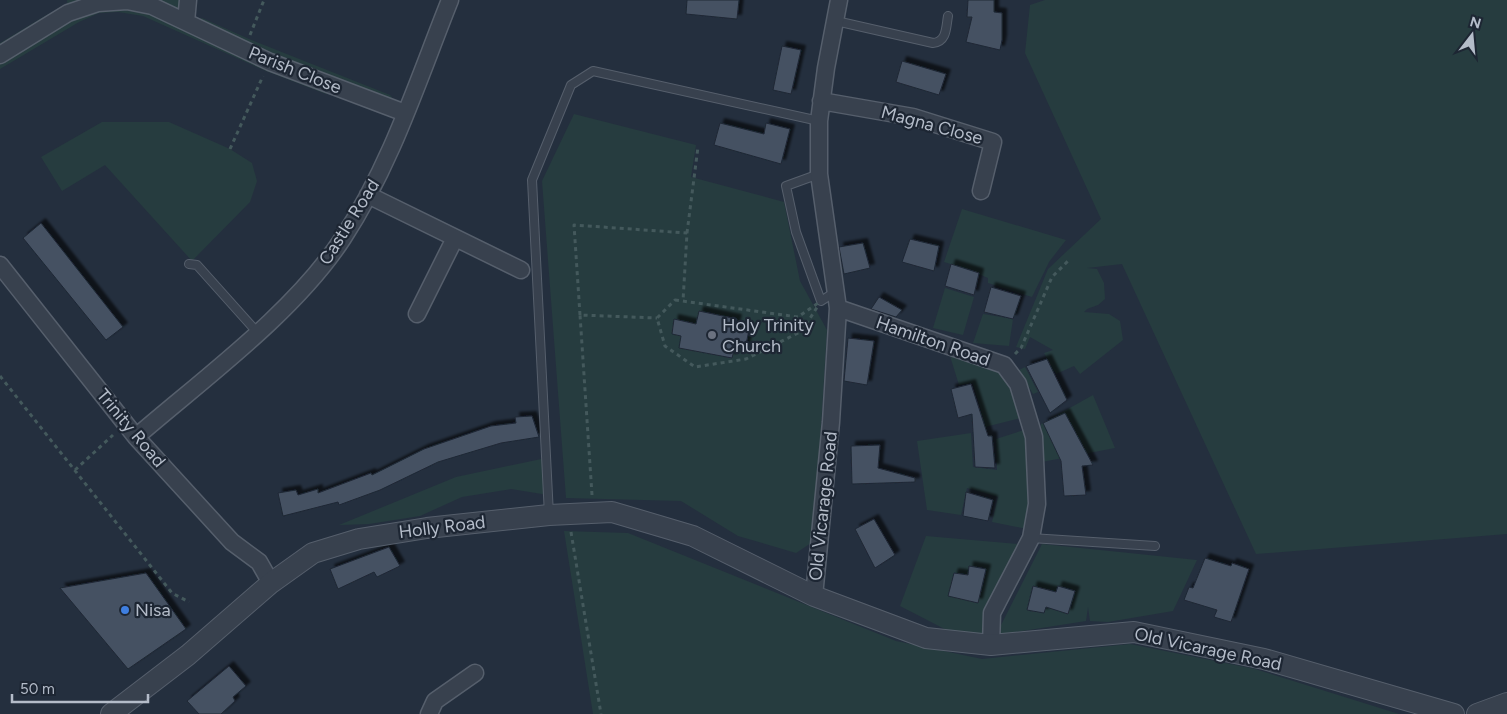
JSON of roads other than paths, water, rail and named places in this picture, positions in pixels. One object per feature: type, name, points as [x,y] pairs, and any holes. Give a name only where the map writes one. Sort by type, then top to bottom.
[{"type":"street","points":[[186,22],[188,0]]},
{"type":"street","name":"Castle Road","points":[[136,437],[257,332],[321,268],[343,238],[389,154],[450,0]]},
{"type":"street","name":"Old Vicarage Road","points":[[839,0],[819,121],[819,174],[831,300],[831,422],[814,596],[926,638],[990,645],[1134,632],[1264,659],[1454,714]]},
{"type":"street","name":"Parish Close","points":[[0,55],[68,6],[127,1],[152,6],[270,62],[405,113]]},
{"type":"street","name":"Magna Close","points":[[821,101],[913,117],[993,142],[981,191]]},
{"type":"street","points":[[368,195],[521,270]]},
{"type":"street","points":[[417,314],[455,238]]},
{"type":"street","name":"Trinity Road","points":[[0,265],[136,437],[232,542],[259,562],[271,583]]},
{"type":"street","name":"Hamilton Road","points":[[831,300],[1004,365],[1018,384],[1034,437],[1037,504],[1032,538],[992,612],[990,645]]},
{"type":"street","name":"Holly Road","points":[[110,714],[188,655],[271,583],[313,553],[359,539],[427,528],[558,515],[612,512],[693,536],[814,596]]},
{"type":"street","points":[[429,714],[434,702],[475,673]]},
{"type":"street","points":[[1477,714],[1507,703]]},
{"type":"lane","points":[[836,21],[938,42],[943,38],[946,31],[948,16]]},
{"type":"lane","points":[[558,515],[532,180],[571,85],[593,71],[819,121]]},
{"type":"lane","points":[[819,174],[786,186],[796,232],[831,300]]},
{"type":"lane","points":[[189,264],[197,265],[257,332]]},
{"type":"lane","points":[[1032,538],[1155,546]]},
{"type":"place","name":"Holy Trinity Church","points":[[712,335]]},
{"type":"place","name":"Nisa","points":[[125,610]]}]
